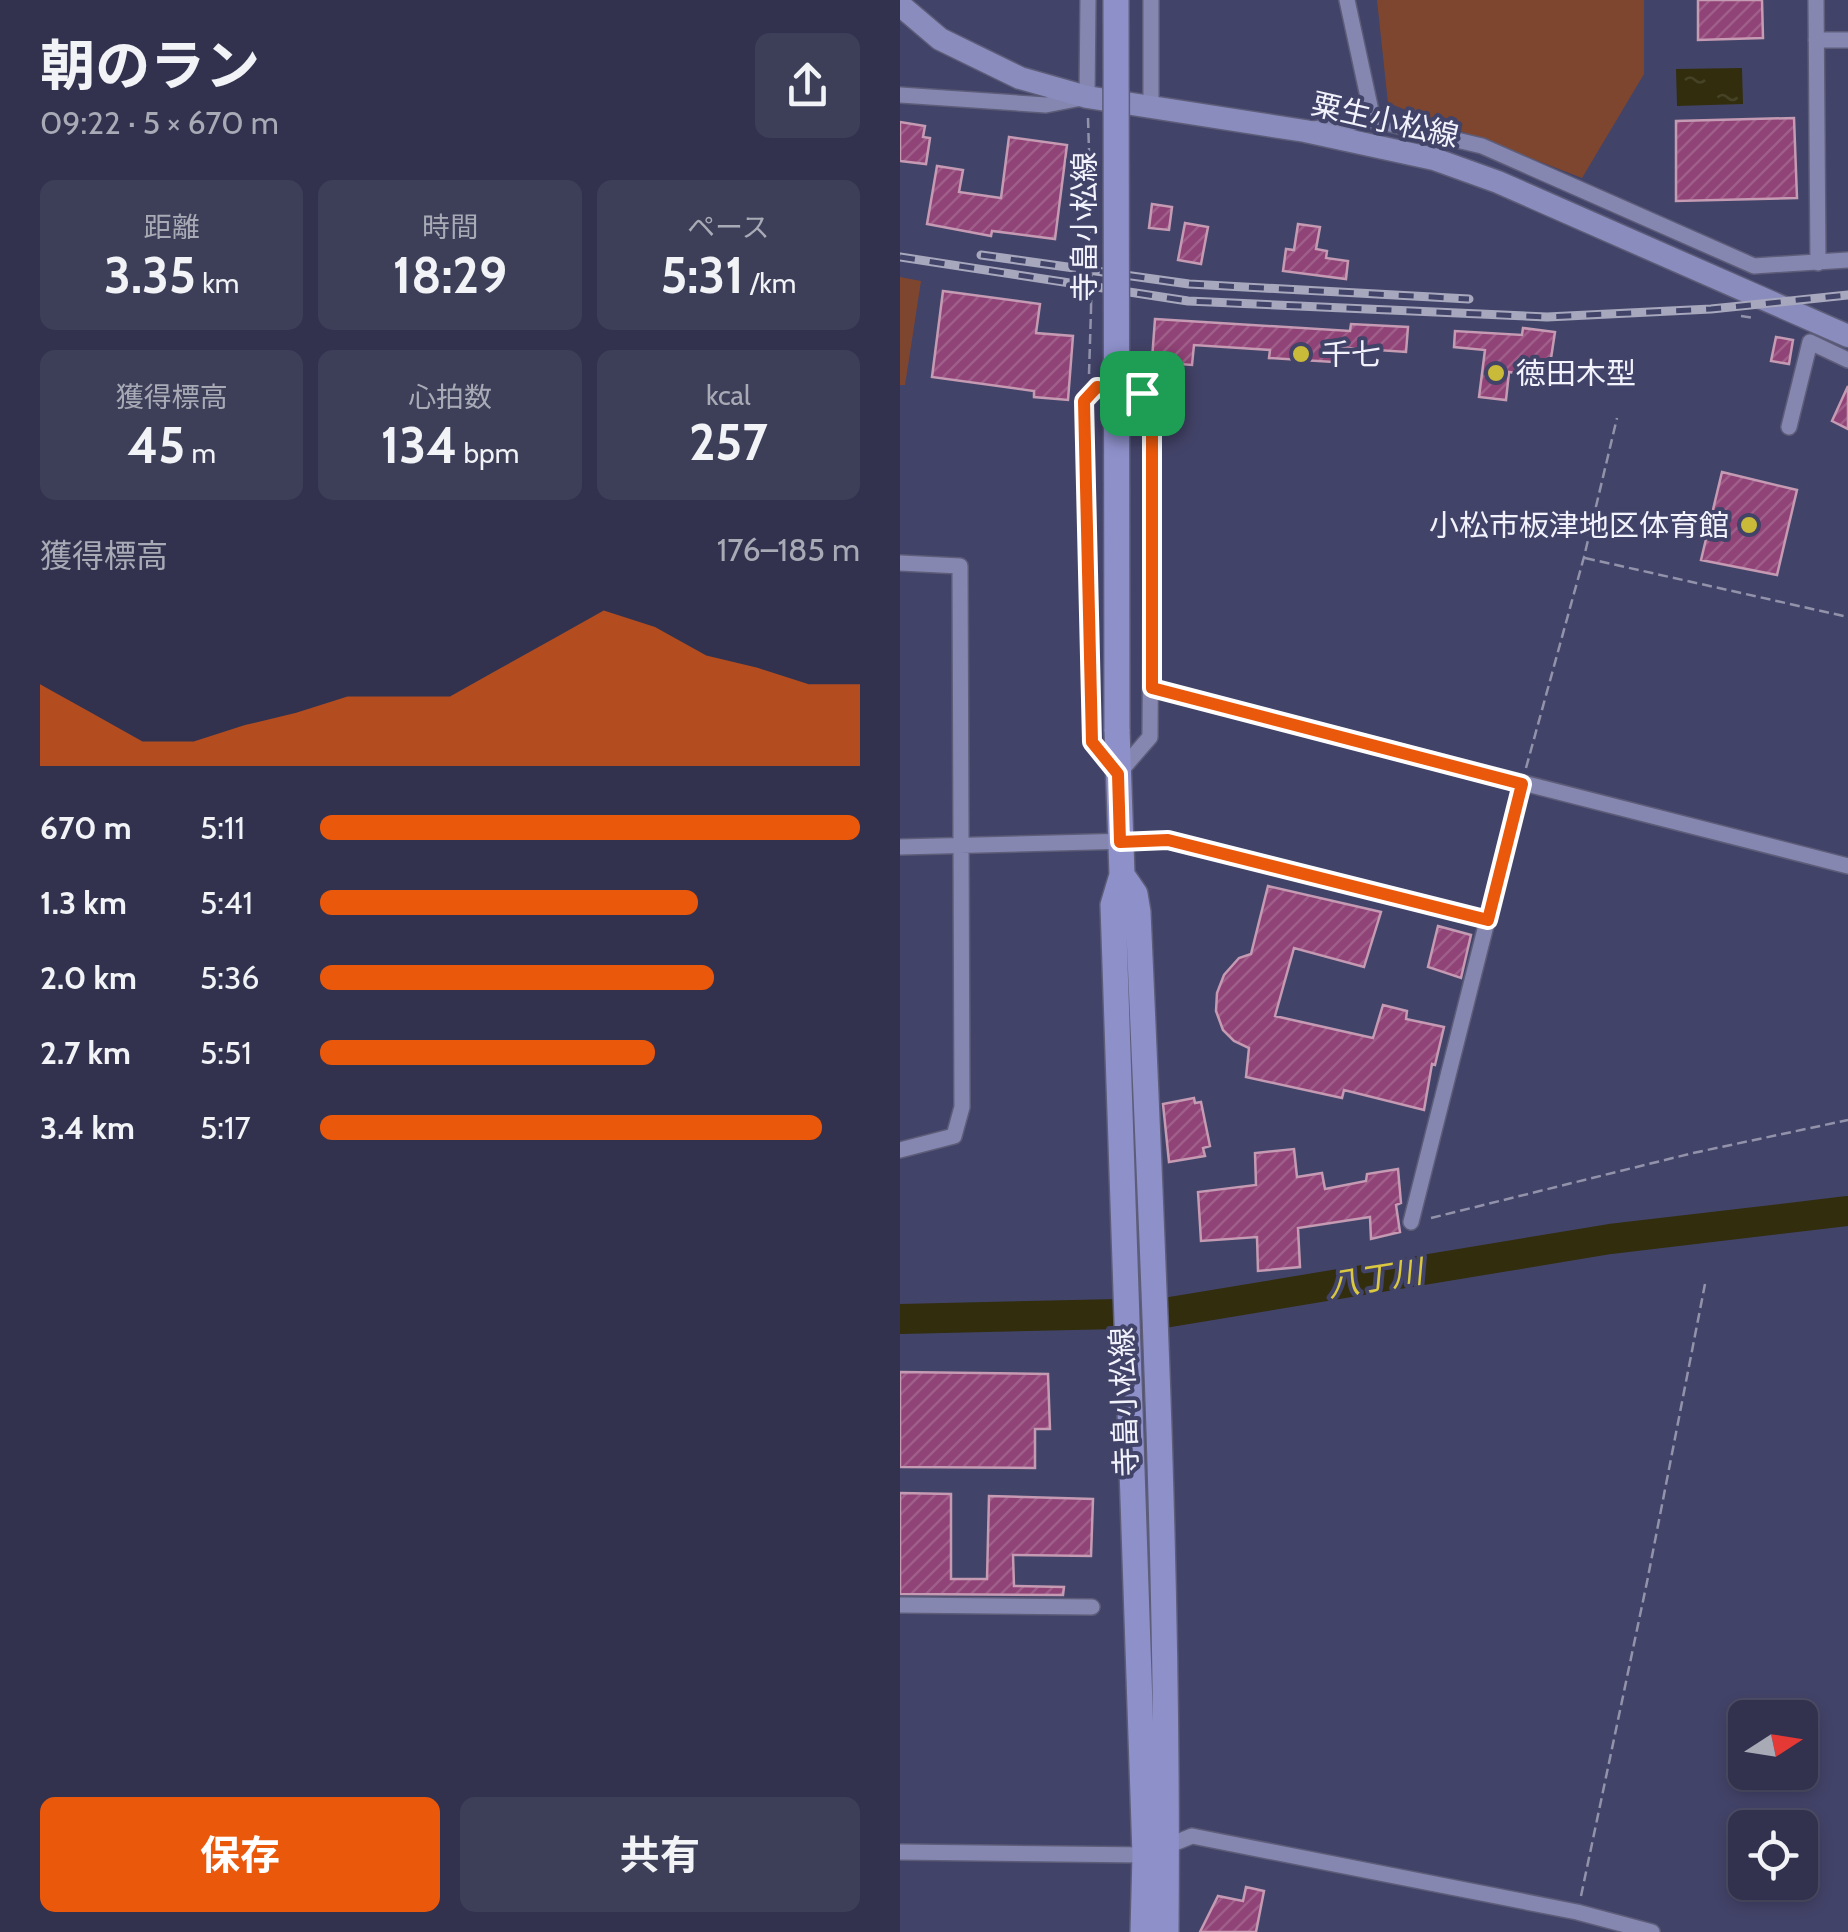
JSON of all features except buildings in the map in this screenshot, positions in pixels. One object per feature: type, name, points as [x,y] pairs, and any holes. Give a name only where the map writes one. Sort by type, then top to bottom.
[{"type":"main road","name":"寺畠小松線","points":[[1116,0],[1118,774],[1122,875],[1135,894],[1138,912],[1131,1464],[1156,1849],[1166,1932]]},
{"type":"main road","name":"粟生小松線","points":[[900,6],[940,39],[1020,78],[1088,97],[1304,131],[1434,159],[1498,182],[1848,336]]},
{"type":"main road","name":"寺畠小松線","points":[[1135,1126],[1159,1463],[1156,1849],[1143,1932]]},
{"type":"street","points":[[900,95],[1046,105],[1088,97],[1088,0]]},
{"type":"street","points":[[1150,0],[1152,106]]},
{"type":"street","points":[[1347,0],[1374,120]]},
{"type":"street","points":[[1816,0],[1818,262]]},
{"type":"street","points":[[1816,40],[1848,40]]},
{"type":"street","points":[[1304,131],[1374,120],[1482,146],[1754,266],[1848,260]]},
{"type":"street","points":[[1790,426],[1810,342],[1848,360]]},
{"type":"street","points":[[1097,387],[1142,393],[1152,428],[1152,688],[1150,737],[1118,774],[1092,742],[1089,688],[1084,401],[1097,387]]},
{"type":"street","points":[[900,563],[960,566],[962,846],[962,1107],[954,1136],[900,1150]]},
{"type":"street","points":[[1152,688],[1848,866]]},
{"type":"street","points":[[1411,1222],[1522,784]]},
{"type":"street","points":[[900,847],[1168,840],[1488,920]]},
{"type":"street","points":[[900,1606],[1092,1607]]},
{"type":"street","points":[[900,1852],[1156,1849],[1192,1836],[1577,1912],[1652,1932]]},
{"type":"path","points":[[1088,97],[1091,362]]},
{"type":"path","points":[[1522,784],[1584,557],[1616,418]]},
{"type":"path","points":[[1584,557],[1848,618]]},
{"type":"path","points":[[1411,1222],[1692,1153],[1848,1120]]},
{"type":"path","points":[[1577,1912],[1647,1582],[1704,1284]]},
{"type":"shaded area","points":[[1377,0],[1644,0],[1644,74],[1582,178],[1388,103]]},
{"type":"shaded area","points":[[900,277],[921,281],[905,385],[900,385]]},
{"type":"water","points":[[1742,68],[1743,104],[1677,106],[1676,69]]},
{"type":"waterway","name":"八丁川","points":[[900,1319],[1164,1313],[1610,1239],[1848,1211]]},
{"type":"railway","points":[[981,255],[1189,284],[1469,299]]},
{"type":"railway","points":[[900,257],[1188,301],[1547,317],[1711,309],[1848,295]]},
{"type":"place","name":"千七","points":[[1301,354]]},
{"type":"place","name":"徳田木型","points":[[1496,373]]},
{"type":"place","name":"小松市板津地区体育館","points":[[1749,525]]},
{"type":"route","points":[[1097,387],[1142,393],[1152,428],[1152,688],[1522,784],[1488,920],[1168,840],[1120,842],[1118,774],[1092,742],[1084,401],[1097,387]]}]
